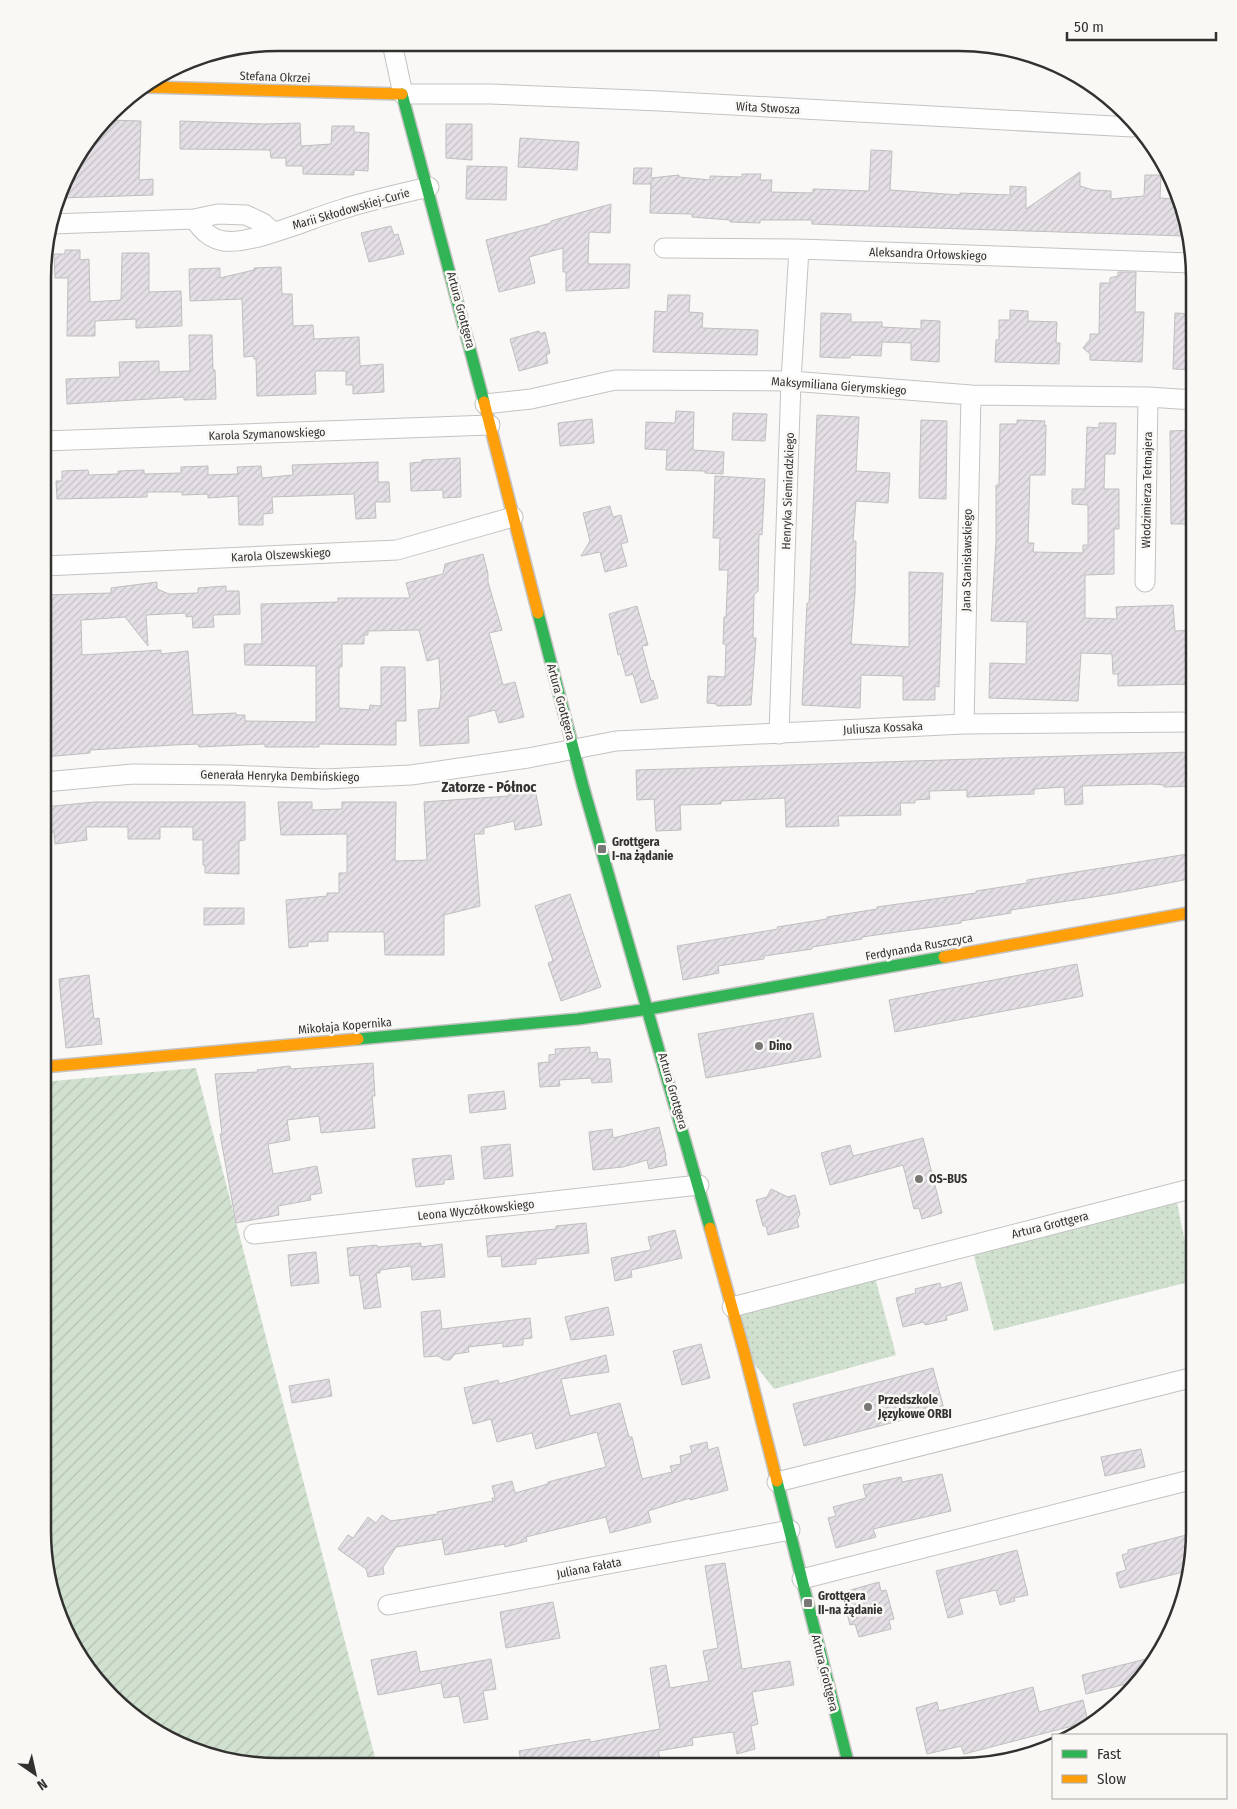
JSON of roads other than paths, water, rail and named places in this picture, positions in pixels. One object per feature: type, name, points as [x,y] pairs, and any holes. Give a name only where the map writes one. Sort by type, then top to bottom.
[{"type":"street","points":[[394,51],[403,94]]},
{"type":"street","name":"Stefana Okrzei","points":[[155,87],[403,94]]},
{"type":"street","name":"Wita Stwosza","points":[[403,94],[490,94],[660,101],[1127,127]]},
{"type":"street","name":"Artura Grottgera","points":[[403,94],[486,404],[513,517],[573,748],[649,1009],[732,1307],[847,1758]]},
{"type":"street","name":"Marii Skłodowskiej-Curie","points":[[194,219],[202,230],[210,236],[226,241],[244,240],[343,209],[429,187]]},
{"type":"street","points":[[58,224],[194,219],[218,214],[246,215],[263,223],[273,232]]},
{"type":"street","name":"Aleksandra Orłowskiego","points":[[664,248],[799,249],[1185,263]]},
{"type":"street","name":"Henryka Siemiradzkiego","points":[[779,734],[792,381],[799,249]]},
{"type":"street","name":"Maksymiliana Gierymskiego","points":[[486,404],[531,399],[615,380],[792,381],[971,395],[1148,397],[1186,399]]},
{"type":"street","name":"Jana Stanisławskiego","points":[[964,724],[971,395]]},
{"type":"street","name":"Włodzimierza Tetmajera","points":[[1145,582],[1148,397]]},
{"type":"street","name":"Karola Szymanowskiego","points":[[51,442],[490,425]]},
{"type":"street","name":"Karola Olszewskiego","points":[[51,566],[397,550],[513,517]]},
{"type":"street","name":"Juliusza Kossaka","points":[[573,748],[616,741],[964,724],[1186,722]]},
{"type":"street","name":"Generała Henryka Dembińskiego","points":[[51,781],[133,774],[229,775],[324,779],[411,775],[528,758],[573,748]]},
{"type":"street","name":"Ferdynanda Ruszczyca","points":[[649,1009],[1186,913]]},
{"type":"street","name":"Mikołaja Kopernika","points":[[51,1066],[578,1020],[649,1009]]},
{"type":"street","name":"Leona Wyczółkowskiego","points":[[254,1234],[699,1185]]},
{"type":"street","name":"Artura Grottgera","points":[[732,1307],[1186,1190]]},
{"type":"street","points":[[777,1482],[1186,1379]]},
{"type":"street","points":[[802,1579],[1186,1481]]},
{"type":"street","name":"Juliana Fałata","points":[[388,1605],[790,1530]]},
{"type":"place","name":"Grottgera I-na żądanie","points":[[602,849]]},
{"type":"place","name":"Dino","points":[[759,1046]]},
{"type":"place","name":"OS-BUS","points":[[919,1179]]},
{"type":"place","name":"Przedszkole Językowe ORBI","points":[[868,1407]]},
{"type":"place","name":"Grottgera II-na żądanie","points":[[808,1603]]},
{"type":"district","name":"Zatorze - Północ","points":[[489,787]]}]
